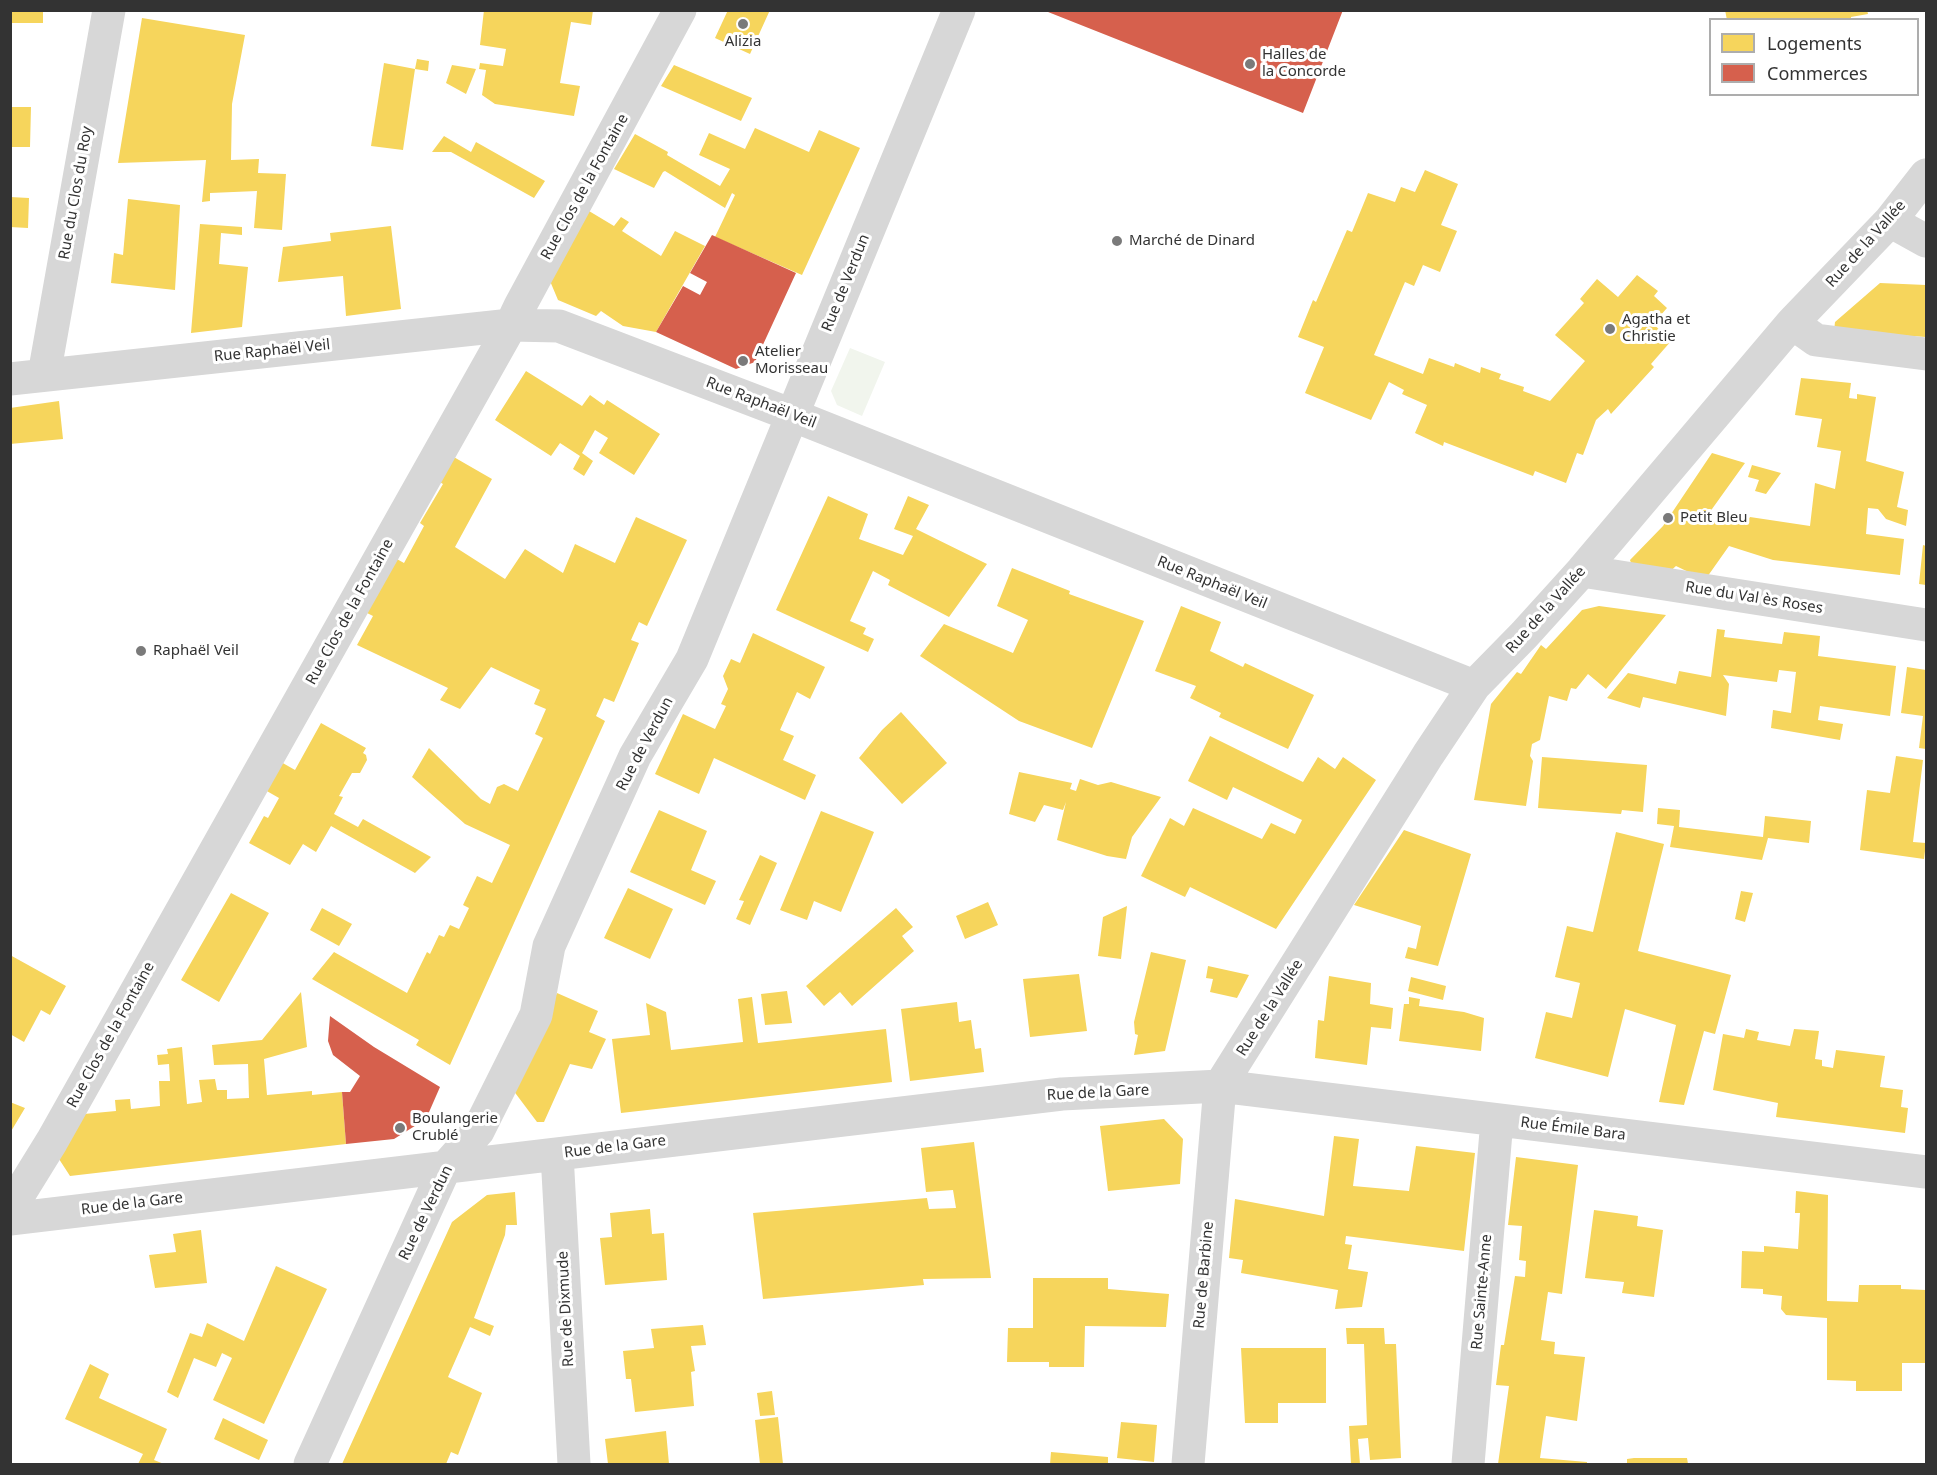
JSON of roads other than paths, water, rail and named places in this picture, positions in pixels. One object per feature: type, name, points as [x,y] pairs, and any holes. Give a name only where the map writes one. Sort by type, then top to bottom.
[{"type":"street","name":"Rue du Clos du Roy","points":[[44,375],[109,10]]},
{"type":"street","name":"Rue Clos de la Fontaine","points":[[10,1209],[57,1131],[512,326],[520,306],[680,10]]},
{"type":"street","name":"Rue de Verdun","points":[[310,1464],[445,1168],[478,1131],[536,1015],[549,946],[635,756],[692,659],[959,10]]},
{"type":"street","name":"Rue de la Vallée","points":[[1220,1086],[1428,755],[1474,686],[1582,571],[1792,323],[1890,221],[1926,174]]},
{"type":"street","points":[[1890,221],[1926,241]]},
{"type":"street","points":[[1792,323],[1816,340],[1926,354]]},
{"type":"street","name":"Rue Raphaël Veil","points":[[10,379],[512,326],[559,326],[792,415],[1474,686]]},
{"type":"street","name":"Rue du Val ès Roses","points":[[1582,571],[1926,625]]},
{"type":"street","name":"Rue de la Gare","points":[[10,1219],[1062,1094],[1220,1086]]},
{"type":"street","name":"Rue Émile Bara","points":[[1220,1086],[1926,1172]]},
{"type":"street","name":"Rue de Barbine","points":[[1188,1464],[1220,1086]]},
{"type":"street","name":"Rue Sainte-Anne","points":[[1468,1464],[1497,1120]]},
{"type":"street","name":"Rue de Dixmude","points":[[557,1154],[574,1464]]},
{"type":"place","name":"Alizia","points":[[743,24]]},
{"type":"place","name":"Halles de la Concorde","points":[[1250,64]]},
{"type":"place","name":"Marché de Dinard","points":[[1117,241]]},
{"type":"place","name":"Agatha et Christie","points":[[1610,329]]},
{"type":"place","name":"Atelier Morisseau","points":[[743,361]]},
{"type":"place","name":"Petit Bleu","points":[[1668,518]]},
{"type":"place","name":"Raphaël Veil","points":[[141,651]]},
{"type":"place","name":"Boulangerie Crublé","points":[[400,1128]]}]
